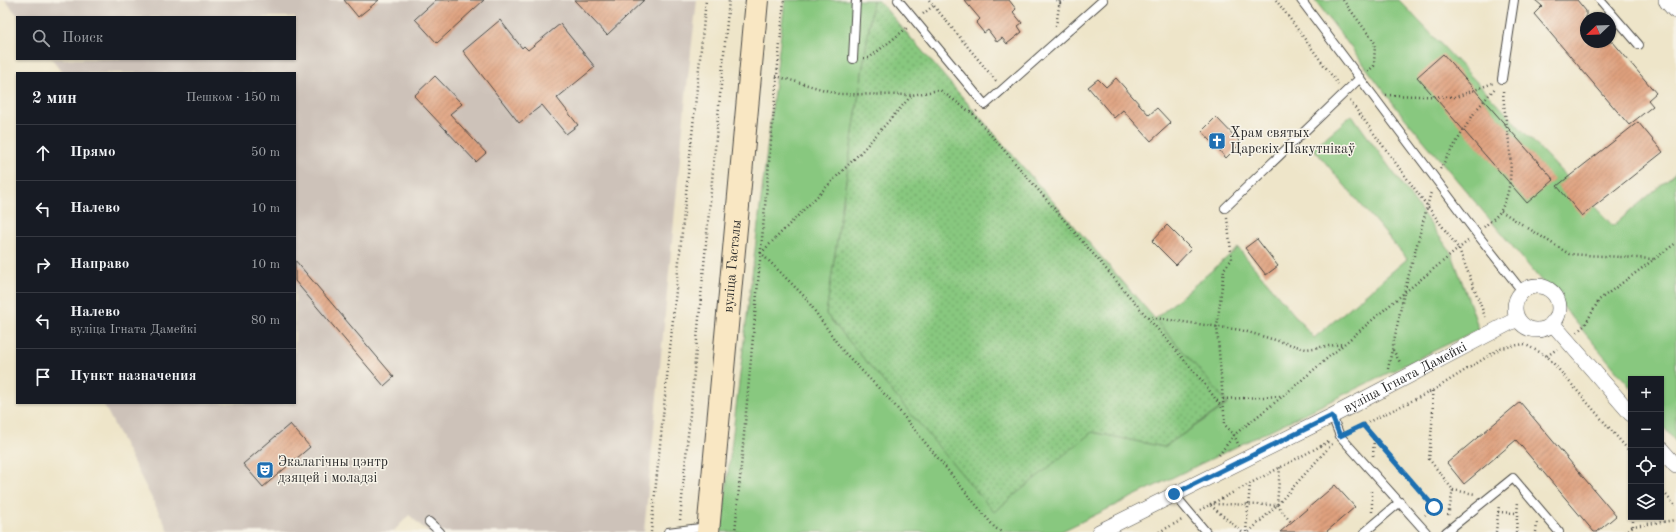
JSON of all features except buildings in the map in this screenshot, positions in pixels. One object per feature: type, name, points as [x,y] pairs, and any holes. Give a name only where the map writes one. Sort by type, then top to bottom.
[{"type":"main road","name":"вуліца Гастэлы","points":[[708,529],[757,0]]},
{"type":"street","points":[[1668,0],[1676,9]]},
{"type":"street","points":[[1540,286],[1549,290],[1556,297],[1559,306],[1557,315],[1552,324],[1544,329],[1534,330],[1524,327],[1518,319],[1514,309],[1516,299],[1522,291],[1531,287],[1540,286]]},
{"type":"street","name":"вуліца Ігната Дамейкі","points":[[1099,532],[1332,416],[1518,319]]},
{"type":"street","points":[[1552,324],[1629,412]]},
{"type":"street","points":[[1664,452],[1676,466]]},
{"type":"lane","points":[[853,59],[856,0]]},
{"type":"lane","points":[[898,0],[985,105],[1103,0]]},
{"type":"lane","points":[[1302,0],[1477,234],[1522,291]]},
{"type":"lane","points":[[1502,79],[1514,0]]},
{"type":"lane","points":[[1600,0],[1638,45]]},
{"type":"lane","points":[[1225,208],[1360,78]]},
{"type":"lane","points":[[1332,416],[1340,436],[1426,532]]},
{"type":"lane","points":[[1446,532],[1512,478],[1559,532]]},
{"type":"lane","points":[[1174,494],[1206,532]]},
{"type":"lane","points":[[1366,532],[1400,502]]},
{"type":"lane","points":[[429,522],[440,532]]},
{"type":"lane","points":[[668,532],[708,529]]},
{"type":"path","points":[[651,532],[706,0]]},
{"type":"path","points":[[679,531],[729,0]]},
{"type":"path","points":[[735,532],[762,253],[776,76],[784,0]]},
{"type":"path","points":[[929,0],[1002,90]]},
{"type":"path","points":[[1053,44],[1059,1],[1064,0]]},
{"type":"path","points":[[1276,0],[1459,249],[1491,332],[1501,348]]},
{"type":"path","points":[[1343,0],[1375,43],[1374,66],[1360,78]]},
{"type":"path","points":[[853,59],[869,58],[933,6]]},
{"type":"path","points":[[776,76],[839,94],[912,95],[940,90],[973,114],[1203,382],[1223,409]]},
{"type":"path","points":[[1373,94],[1456,97],[1502,79]]},
{"type":"path","points":[[1385,388],[1404,293],[1435,178],[1476,110],[1502,79]]},
{"type":"path","points":[[1216,459],[1234,435],[1477,234],[1501,211],[1509,189],[1511,162],[1502,79]]},
{"type":"path","points":[[762,253],[861,152],[912,95]]},
{"type":"path","points":[[973,114],[985,105]]},
{"type":"path","points":[[1225,208],[1232,259],[1224,269],[1217,327],[1223,409],[1225,425],[1234,435],[1245,459]]},
{"type":"path","points":[[1501,211],[1569,254],[1654,259]]},
{"type":"path","points":[[1547,356],[1568,341],[1585,325],[1599,300],[1676,243]]},
{"type":"path","points":[[762,253],[805,297],[842,350],[892,402],[995,528],[1002,532]]},
{"type":"path","points":[[1147,317],[1242,330],[1306,349],[1343,344]]},
{"type":"path","points":[[1159,532],[1192,515],[1209,504],[1340,436],[1432,391],[1501,348],[1524,344],[1547,356],[1628,450]]},
{"type":"path","points":[[1432,391],[1433,413],[1429,459],[1453,490],[1479,495],[1474,500]]},
{"type":"path","points":[[1223,399],[1283,396]]},
{"type":"path","points":[[1363,425],[1434,507],[1417,521]]},
{"type":"path","points":[[1247,532],[1277,505],[1340,436]]},
{"type":"path","points":[[1280,467],[1277,505],[1291,522]]},
{"type":"path","points":[[1247,532],[1250,483]]},
{"type":"path","points":[[1516,532],[1518,485]]},
{"type":"path","points":[[1496,532],[1500,488]]},
{"type":"path","points":[[1452,517],[1447,522],[1453,490]]},
{"type":"path","points":[[1664,493],[1676,507]]},
{"type":"path","points":[[1209,504],[1277,505]]},
{"type":"path","points":[[1209,504],[1242,532]]},
{"type":"path","points":[[1498,512],[1517,513]]},
{"type":"path","points":[[1633,520],[1633,526]]},
{"type":"path","points":[[1625,532],[1633,526],[1676,520]]},
{"type":"path","points":[[995,528],[996,532]]},
{"type":"shaded area","points":[[5,0],[697,0],[687,86],[644,532],[428,532],[409,515],[393,532],[169,532],[104,404],[296,404],[296,72],[62,72],[53,60],[296,60],[296,16],[18,16]]},
{"type":"green space","points":[[785,0],[873,0],[826,314],[994,511],[1092,432],[1164,447],[1228,404],[1155,319],[1238,248],[1314,338],[1407,259],[1313,148],[1352,115],[1452,254],[1479,329],[1060,532],[721,532]]},
{"type":"green space","points":[[873,0],[878,0],[1228,403],[1164,447],[1092,432],[994,512],[826,314]]},
{"type":"green space","points":[[1315,0],[1399,0],[1613,226],[1676,172],[1676,442],[1664,428],[1664,376],[1628,376],[1628,384],[1399,111]]},
{"type":"place","name":"Храм святых Царскіх Пакутнікаў","points":[[1217,141]]},
{"type":"place","name":"Экалагічны цэнтр дзяцей і моладзі","points":[[265,470]]},
{"type":"route","points":[[1174,494],[1332,416],[1340,436],[1363,425],[1434,507]]}]
